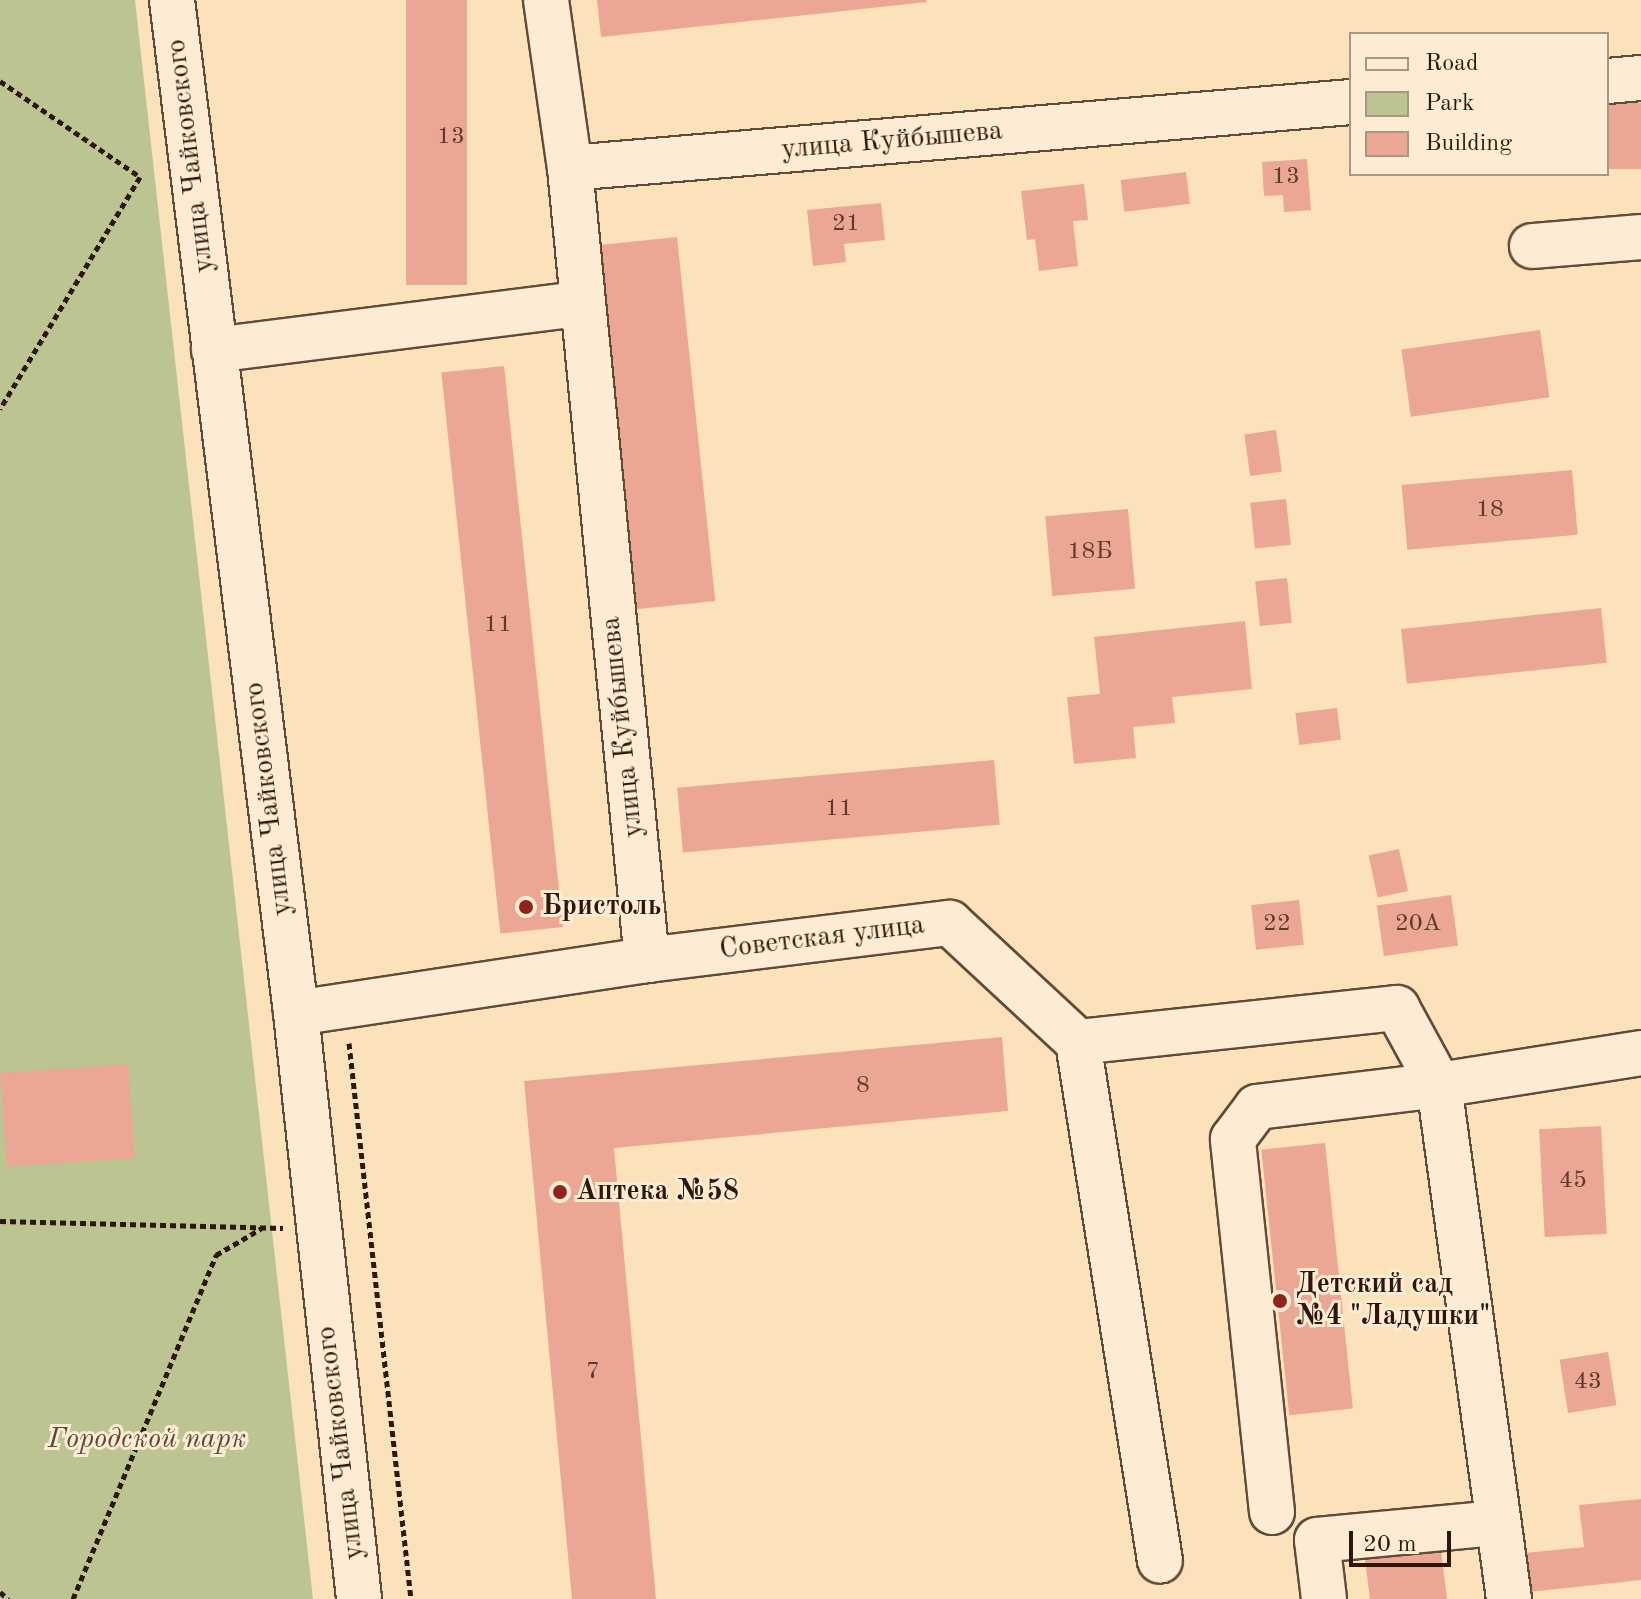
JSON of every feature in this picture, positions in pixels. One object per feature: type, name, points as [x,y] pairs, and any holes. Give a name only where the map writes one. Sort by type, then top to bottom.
[{"type":"street","name":"улица Чайковского","points":[[172,0],[296,1013],[316,1229],[359,1599]]},
{"type":"street","points":[[546,0],[570,168]]},
{"type":"street","points":[[1609,81],[1641,78]]},
{"type":"street","name":"улица Куйбышева","points":[[647,960],[579,304],[570,168],[1349,102]]},
{"type":"street","points":[[1532,246],[1641,237]]},
{"type":"street","points":[[214,350],[579,304]]},
{"type":"street","name":"Советская улица","points":[[296,1013],[647,960],[950,923],[1078,1042]]},
{"type":"street","points":[[1160,1561],[1078,1042],[1397,1008],[1439,1085],[1509,1599]]},
{"type":"street","points":[[1272,1512],[1233,1139],[1257,1107],[1439,1085],[1641,1053]]},
{"type":"street","points":[[1324,1599],[1317,1540],[1497,1523]]},
{"type":"path","points":[[0,81],[140,177],[0,409]]},
{"type":"path","points":[[345,1005],[411,1599]]},
{"type":"path","points":[[0,1221],[316,1229],[369,1222]]},
{"type":"path","points":[[73,1599],[216,1255],[262,1228]]},
{"type":"path","points":[[0,1592],[8,1599]]},
{"type":"green space","name":"Городской парк","points":[[0,0],[135,0],[313,1599],[0,1599]]},
{"type":"building","points":[[406,0],[467,0],[467,285],[406,285]]},
{"type":"building","points":[[597,0],[926,0],[927,2],[601,37]]},
{"type":"building","points":[[1609,103],[1641,103],[1641,169],[1609,169]]},
{"type":"building","points":[[1307,159],[1311,210],[1284,212],[1283,195],[1264,196],[1262,162]]},
{"type":"building","points":[[1186,172],[1190,204],[1124,212],[1120,180]]},
{"type":"building","points":[[1084,184],[1088,220],[1073,221],[1078,266],[1039,271],[1035,239],[1027,240],[1021,191]]},
{"type":"building","points":[[881,203],[885,240],[844,244],[846,262],[813,266],[807,210]]},
{"type":"building","points":[[677,237],[715,601],[636,609],[597,245]]},
{"type":"building","points":[[1540,330],[1549,397],[1411,417],[1401,349]]},
{"type":"building","points":[[504,366],[563,927],[500,933],[441,373]]},
{"type":"building","points":[[1276,430],[1282,472],[1250,476],[1244,434]]},
{"type":"building","points":[[1572,470],[1578,535],[1407,550],[1402,485]]},
{"type":"building","points":[[1286,499],[1291,545],[1255,549],[1250,503]]},
{"type":"building","points":[[1128,509],[1135,589],[1052,596],[1045,516]]},
{"type":"building","points":[[1287,578],[1292,623],[1260,626],[1255,581]]},
{"type":"building","points":[[1601,608],[1607,663],[1407,684],[1401,629]]},
{"type":"building","points":[[1245,621],[1252,689],[1172,697],[1175,723],[1133,727],[1136,758],[1074,764],[1067,697],[1100,694],[1094,637]]},
{"type":"building","points":[[1337,708],[1341,740],[1299,745],[1295,713]]},
{"type":"building","points":[[994,760],[1000,825],[683,852],[677,788]]},
{"type":"building","points":[[1399,849],[1408,891],[1378,898],[1369,855]]},
{"type":"building","points":[[1451,895],[1458,946],[1384,956],[1377,905]]},
{"type":"building","points":[[1299,900],[1304,945],[1256,950],[1251,905]]},
{"type":"building","points":[[1002,1037],[1008,1111],[614,1148],[656,1599],[572,1599],[524,1081]]},
{"type":"building","points":[[128,1064],[135,1158],[7,1167],[0,1073]]},
{"type":"building","points":[[1601,1126],[1607,1234],[1545,1237],[1539,1129]]},
{"type":"building","points":[[1325,1143],[1353,1409],[1289,1415],[1261,1150]]},
{"type":"building","points":[[1608,1352],[1616,1405],[1568,1413],[1560,1360]]},
{"type":"building","points":[[1641,1499],[1641,1580],[1529,1592],[1525,1553],[1584,1547],[1579,1505]]},
{"type":"building","points":[[1440,1543],[1447,1599],[1370,1599],[1364,1552]]},
{"type":"place","name":"Бристоль","points":[[526,907]]},
{"type":"place","name":"Аптека №58","points":[[560,1192]]},
{"type":"place","name":"Детский сад №4 \"Ладушки\"","points":[[1280,1301]]}]
